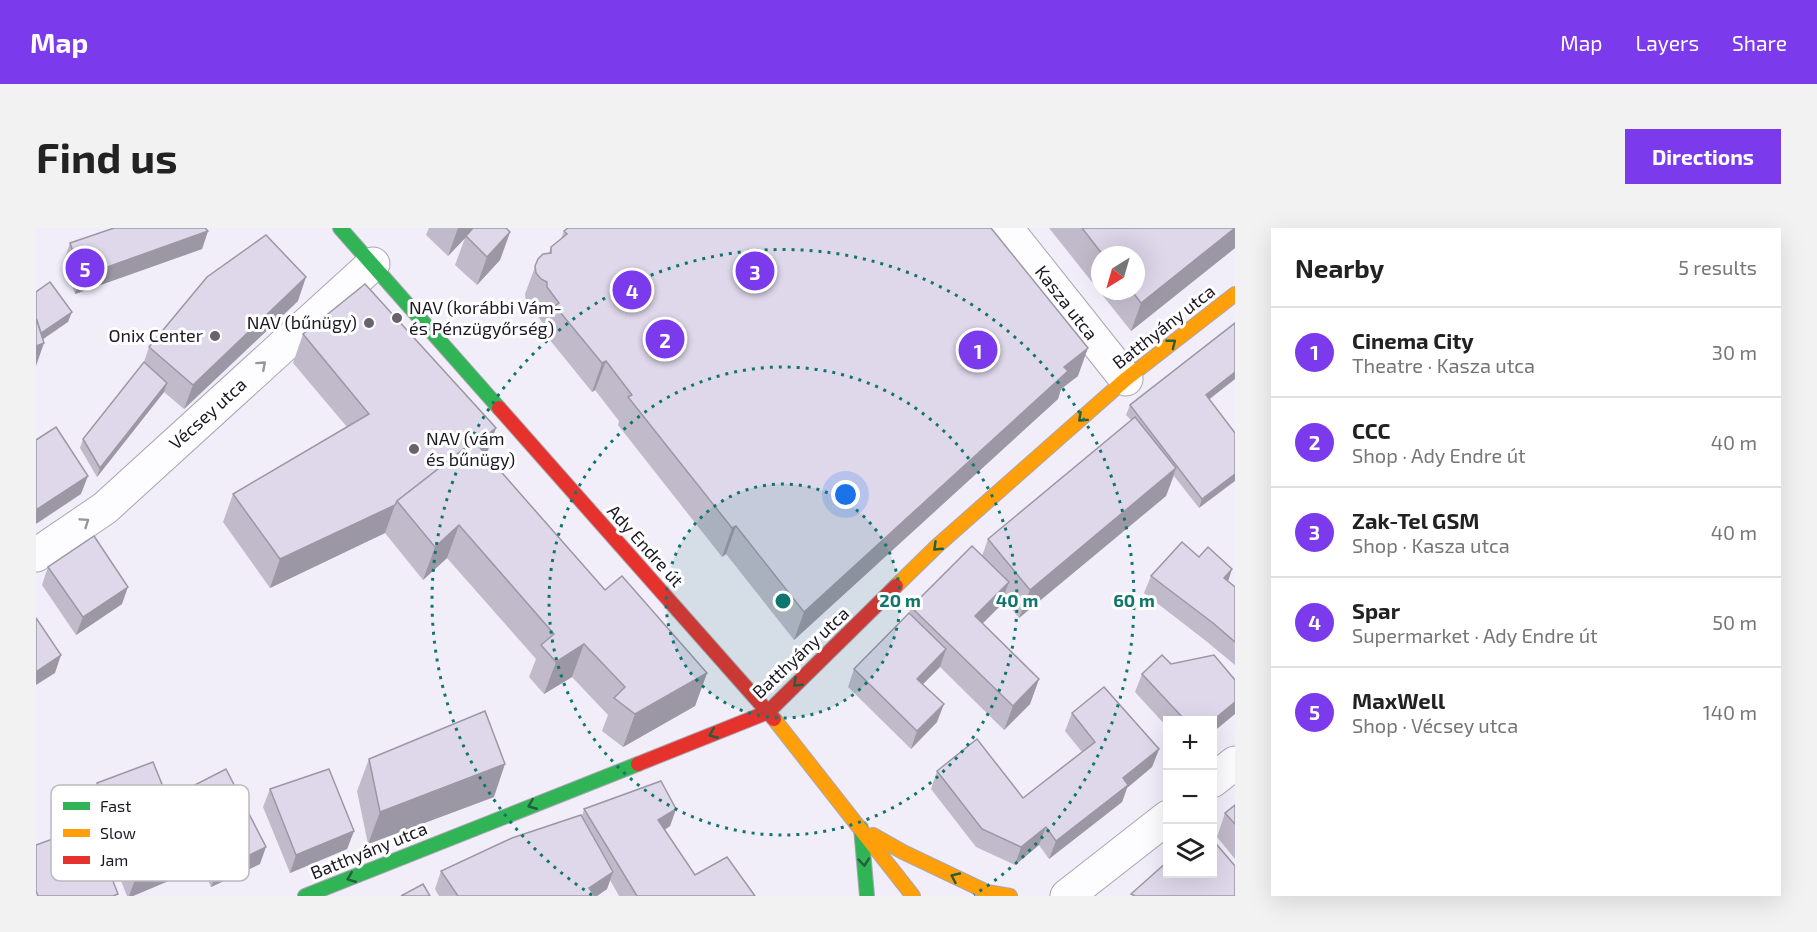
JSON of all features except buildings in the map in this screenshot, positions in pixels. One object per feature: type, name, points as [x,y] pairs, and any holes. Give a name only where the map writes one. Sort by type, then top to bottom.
[{"type":"street","name":"Ady Endre út","points":[[340,228],[768,712],[913,896]]},
{"type":"street","name":"Kasza utca","points":[[1006,228],[1126,379]]},
{"type":"street","name":"Vécsey utca","points":[[36,555],[105,508],[373,264]]},
{"type":"street","name":"Batthyány utca","points":[[305,896],[768,712],[937,546],[1126,379],[1235,294]]},
{"type":"street","points":[[1217,777],[1235,763]]},
{"type":"street","points":[[1067,896],[1163,820]]},
{"type":"street","points":[[861,828],[867,896]]},
{"type":"street","points":[[861,828],[903,852],[987,892],[1010,896]]},
{"type":"traffic: fast","points":[[340,228],[499,408]]},
{"type":"traffic: fast","points":[[305,896],[638,764]]},
{"type":"traffic: fast","points":[[861,828],[867,896]]},
{"type":"traffic: slow","points":[[896,586],[937,546],[1126,379],[1235,294]]},
{"type":"traffic: slow","points":[[774,719],[913,896]]},
{"type":"traffic: slow","points":[[873,835],[987,892],[1010,896]]},
{"type":"traffic: jam","points":[[499,408],[774,719]]},
{"type":"traffic: jam","points":[[638,764],[768,712],[896,586]]},
{"type":"place","name":"MaxWell","points":[[85,268]]},
{"type":"place","name":"Zak-Tel GSM","points":[[755,271]]},
{"type":"place","name":"Spar","points":[[632,290]]},
{"type":"place","name":"NAV (korábbi Vám- és Pénzügyőrség)","points":[[397,318]]},
{"type":"place","name":"NAV (bűnügy)","points":[[369,323]]},
{"type":"place","name":"Onix Center","points":[[215,336]]},
{"type":"place","name":"CCC","points":[[665,339]]},
{"type":"place","name":"Cinema City","points":[[978,350]]},
{"type":"place","name":"NAV (vám és bűnügy)","points":[[414,449]]}]
